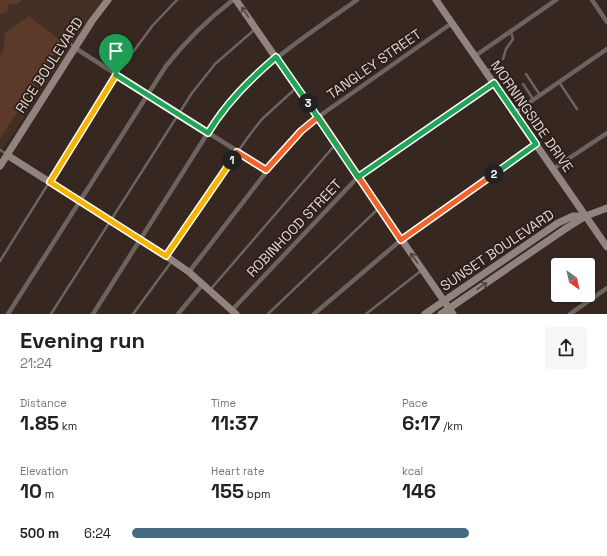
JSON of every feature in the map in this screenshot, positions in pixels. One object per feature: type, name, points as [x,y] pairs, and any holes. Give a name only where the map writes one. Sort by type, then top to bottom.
[{"type":"main road","name":"RICE BOULEVARD","points":[[0,166],[75,48],[108,0]]},
{"type":"main road","points":[[236,0],[451,311]]},
{"type":"main road","name":"MORNINGSIDE DRIVE","points":[[436,0],[607,247]]},
{"type":"main road","points":[[7,155],[169,258],[189,272],[232,312]]},
{"type":"main road","name":"SUNSET BOULEVARD","points":[[441,314],[451,311],[586,216],[607,208]]},
{"type":"main road","name":"SUNSET BOULEVARD","points":[[425,314],[558,223],[573,216],[586,216]]},
{"type":"street","points":[[8,314],[166,66],[190,38],[216,13],[233,0]]},
{"type":"street","points":[[93,314],[208,133],[231,100],[252,77],[276,57],[358,0]]},
{"type":"street","points":[[475,56],[549,2],[556,0]]},
{"type":"street","points":[[592,0],[607,22]]},
{"type":"street","name":"TANGLEY STREET","points":[[189,272],[266,170],[301,131],[318,117],[452,23]]},
{"type":"street","points":[[75,48],[266,170]]},
{"type":"street","points":[[514,113],[607,49]]},
{"type":"street","name":"ROBINHOOD STREET","points":[[232,312],[358,177],[494,83]]},
{"type":"street","points":[[553,169],[607,133]]},
{"type":"street","points":[[314,314],[401,240],[536,144]]},
{"type":"street","points":[[178,314],[203,284]]},
{"type":"street","points":[[570,314],[607,288]]},
{"type":"lane","points":[[0,261],[116,75],[153,25],[177,0]]},
{"type":"lane","points":[[51,314],[178,114],[216,64],[256,28]]},
{"type":"lane","points":[[503,59],[506,49],[513,39],[511,31]]},
{"type":"lane","points":[[63,33],[75,48]]},
{"type":"lane","points":[[486,72],[497,64]]},
{"type":"lane","points":[[526,74],[540,95]]},
{"type":"lane","points":[[559,82],[578,109]]},
{"type":"lane","points":[[523,84],[533,100]]},
{"type":"lane","points":[[133,314],[237,152],[262,120],[297,87]]},
{"type":"lane","points":[[210,290],[336,144]]},
{"type":"lane","points":[[0,150],[7,155]]},
{"type":"lane","points":[[268,314],[379,208]]},
{"type":"lane","points":[[366,314],[422,270]]},
{"type":"shaded area","points":[[0,0],[107,0],[50,78],[0,153]]},
{"type":"shaded area","points":[[0,0],[23,0],[17,4],[8,4],[8,12],[0,14]]},
{"type":"shaded area","points":[[29,16],[62,42],[0,139],[0,56],[4,47],[5,33]]},
{"type":"route","points":[[116,75],[50,182],[166,256],[237,152],[266,170],[301,131],[318,117],[358,177],[401,240],[536,144],[494,83],[358,177],[336,144],[318,117],[276,57],[252,77],[231,100],[208,133],[116,75]]}]
